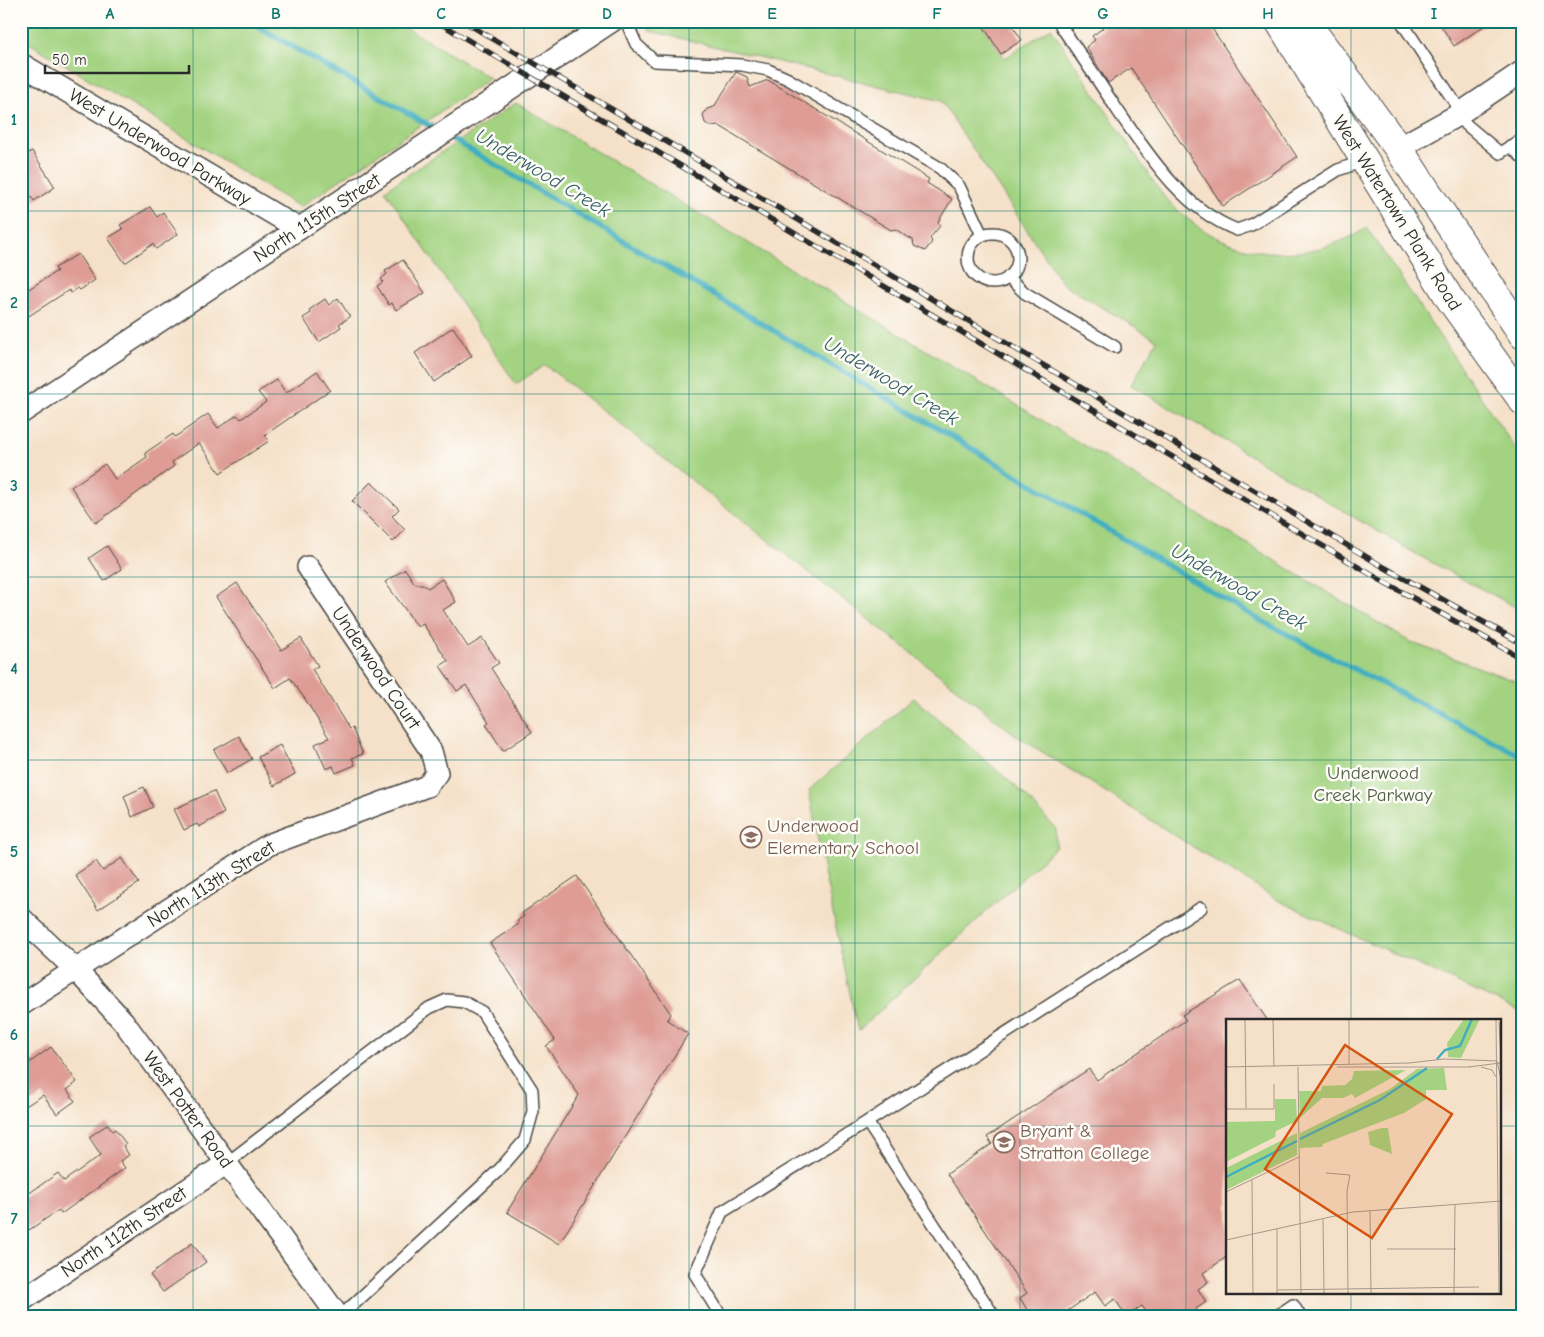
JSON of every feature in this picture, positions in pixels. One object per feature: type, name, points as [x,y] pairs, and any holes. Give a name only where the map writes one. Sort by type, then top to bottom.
[{"type":"street","name":"North 115th Street","points":[[21,413],[612,21]]},
{"type":"street","name":"West Watertown Plank Road","points":[[1279,21],[1450,299],[1523,401]]},
{"type":"street","name":"West Watertown Plank Road","points":[[1305,21],[1398,148],[1523,335]]},
{"type":"street","name":"West Underwood Parkway","points":[[21,64],[299,229]]},
{"type":"street","points":[[1363,160],[1398,148],[1458,114],[1523,71]]},
{"type":"street","name":"Underwood Court","points":[[308,567],[431,751],[437,773]]},
{"type":"street","name":"North 113th Street","points":[[21,1005],[268,845],[427,786],[437,773]]},
{"type":"street","name":"West Potter Road","points":[[21,918],[75,969],[123,1021],[340,1316]]},
{"type":"street","name":"North 112th Street","points":[[21,1301],[227,1163]]},
{"type":"lane","points":[[626,21],[636,44],[654,60],[742,65],[768,70],[788,79],[940,168],[959,186],[982,235]]},
{"type":"lane","points":[[1400,21],[1458,114],[1500,153],[1523,138]]},
{"type":"lane","points":[[1061,23],[1156,166],[1190,201],[1221,224],[1237,230],[1251,225],[1338,170],[1363,160]]},
{"type":"lane","points":[[1510,146],[1523,158]]},
{"type":"lane","points":[[997,233],[1010,240],[1015,246],[1017,260],[1016,267],[1008,277],[999,282],[979,279],[971,270],[968,251],[974,240],[982,235],[997,233]]},
{"type":"lane","points":[[1008,277],[1025,292],[1115,347]]},
{"type":"lane","points":[[720,1316],[695,1274],[722,1212],[867,1122],[1201,908]]},
{"type":"lane","points":[[227,1163],[429,1008],[447,1000],[464,1002],[482,1012],[532,1090],[533,1111],[525,1140],[500,1169],[340,1316]]},
{"type":"lane","points":[[867,1122],[988,1314]]},
{"type":"lane","points":[[1277,1316],[1293,1306],[1300,1316]]},
{"type":"green space","points":[[21,21],[395,21],[490,78],[300,207],[21,38]]},
{"type":"green space","points":[[644,21],[980,21],[1005,58],[1051,28],[1159,190],[1180,212],[1203,230],[1229,243],[1255,250],[1283,253],[1311,250],[1340,242],[1367,228],[1523,460],[1523,611],[1416,554],[1131,385],[1157,340],[1063,284],[941,101],[650,31]]},
{"type":"green space","name":"Underwood Creek Parkway","points":[[516,103],[1410,642],[1523,684],[1523,1013],[1279,901],[1017,736],[545,365],[516,384],[385,190]]},
{"type":"green space","points":[[914,698],[1024,794],[1056,829],[1056,847],[858,1031],[822,862],[809,790]]},
{"type":"building","points":[[980,21],[1009,21],[1022,40],[1001,54]]},
{"type":"building","points":[[1098,21],[1207,21],[1297,157],[1223,206],[1131,68],[1108,83],[1086,47],[1095,40],[1092,36],[1103,28]]},
{"type":"building","points":[[1438,21],[1491,21],[1454,46]]},
{"type":"building","points":[[736,72],[747,77],[750,87],[768,80],[929,179],[927,183],[952,199],[938,222],[940,226],[930,238],[932,242],[925,251],[914,246],[913,240],[895,229],[891,230],[718,125],[712,126],[705,123],[703,115],[707,109],[714,107]]},
{"type":"building","points":[[32,151],[55,187],[34,201],[21,181],[21,158]]},
{"type":"building","points":[[150,207],[157,217],[163,212],[178,234],[156,249],[153,244],[125,263],[108,238],[123,229],[120,225]]},
{"type":"building","points":[[78,254],[95,280],[80,290],[78,288],[71,293],[69,290],[21,321],[21,294],[57,271],[55,268]]},
{"type":"building","points":[[403,260],[425,293],[396,310],[392,303],[389,305],[377,286],[383,282],[381,279],[387,274],[385,271]]},
{"type":"building","points":[[338,298],[350,317],[339,324],[341,327],[319,342],[303,318],[311,313],[309,310],[325,299],[329,305]]},
{"type":"building","points":[[453,327],[472,356],[434,382],[415,353]]},
{"type":"building","points":[[317,371],[330,390],[265,435],[269,441],[220,473],[199,443],[172,462],[174,466],[96,523],[71,487],[105,464],[115,479],[147,457],[145,453],[173,434],[175,437],[208,414],[218,428],[237,415],[241,419],[266,402],[258,392],[277,380],[286,393]]},
{"type":"building","points":[[371,482],[399,509],[392,516],[405,530],[393,542],[352,501]]},
{"type":"building","points":[[107,546],[122,569],[104,581],[89,558]]},
{"type":"building","points":[[405,569],[415,584],[422,584],[428,588],[442,579],[456,602],[443,610],[468,647],[482,638],[499,663],[491,668],[532,732],[503,751],[486,724],[489,722],[466,685],[457,691],[440,666],[448,661],[423,624],[418,627],[385,582]]},
{"type":"building","points":[[237,583],[281,650],[301,638],[318,666],[312,669],[349,729],[352,728],[363,754],[352,758],[355,765],[336,773],[333,766],[326,769],[315,744],[329,738],[305,699],[290,678],[275,688],[216,597]]},
{"type":"building","points":[[239,736],[252,759],[227,773],[214,750]]},
{"type":"building","points":[[280,745],[295,774],[274,786],[258,757]]},
{"type":"building","points":[[144,787],[153,807],[132,817],[124,796]]},
{"type":"building","points":[[214,791],[224,813],[199,827],[197,824],[184,830],[174,809]]},
{"type":"building","points":[[122,858],[139,883],[98,910],[75,875],[96,861],[103,871]]},
{"type":"building","points":[[577,876],[671,1014],[667,1020],[688,1034],[559,1244],[507,1212],[579,1095],[546,1046],[555,1040],[490,943],[519,924],[517,921],[524,916],[522,913]]},
{"type":"building","points":[[1240,980],[1267,1019],[1226,1019],[1226,1257],[1203,1273],[1208,1282],[1198,1289],[1206,1302],[1196,1309],[1201,1316],[1149,1316],[1142,1306],[1126,1316],[1115,1299],[1105,1306],[1095,1292],[1060,1316],[1031,1316],[1020,1298],[1027,1293],[947,1174],[992,1144],[987,1137],[1089,1069],[1097,1080],[1186,1020],[1182,1015]]},
{"type":"building","points":[[51,1047],[77,1082],[67,1090],[75,1101],[57,1114],[43,1095],[21,1109],[21,1069]]},
{"type":"building","points":[[108,1124],[112,1131],[115,1129],[126,1144],[123,1146],[129,1155],[120,1161],[125,1168],[61,1214],[59,1210],[29,1230],[21,1219],[21,1199],[58,1173],[64,1181],[101,1155],[89,1137]]},
{"type":"building","points":[[192,1243],[206,1262],[163,1292],[150,1275]]},
{"type":"waterway","name":"Underwood Creek","points":[[248,21],[439,131]]},
{"type":"waterway","name":"Underwood Creek","points":[[447,136],[1256,618],[1523,757]]},
{"type":"railway","points":[[436,21],[1377,578],[1523,659]]},
{"type":"railway","points":[[463,21],[1382,566],[1523,644]]},
{"type":"place","name":"Underwood Elementary School","points":[[751,837]]},
{"type":"place","name":"Bryant & Stratton College","points":[[1004,1142]]}]
